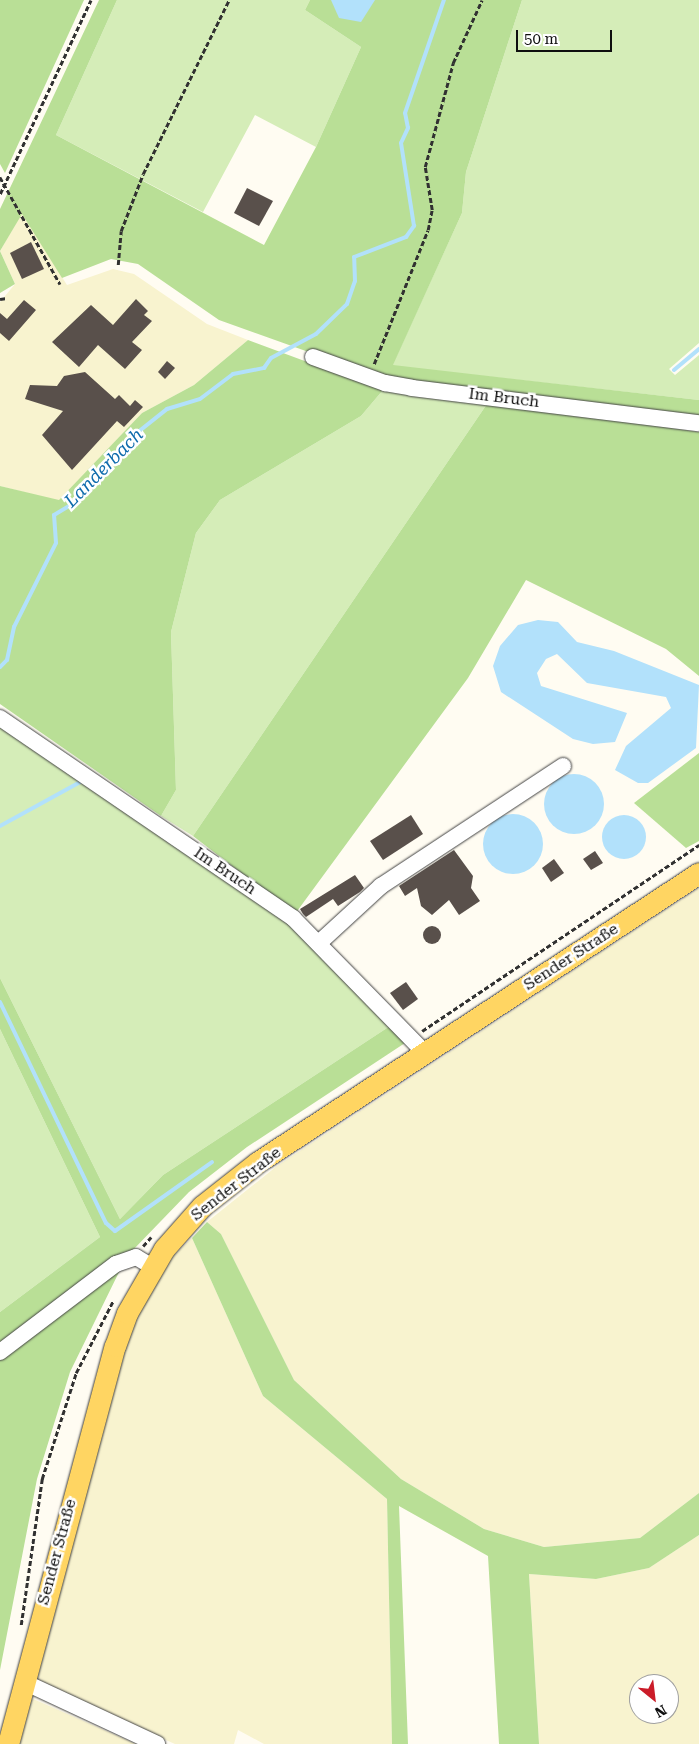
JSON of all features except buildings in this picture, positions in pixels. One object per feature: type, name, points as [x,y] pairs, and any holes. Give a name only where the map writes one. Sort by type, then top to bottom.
[{"type":"main road","name":"Sender Straße","points":[[8,1744],[115,1346],[152,1266],[202,1206],[230,1184],[699,873]]},
{"type":"street","name":"Im Bruch","points":[[313,357],[369,377],[412,388],[699,423]]},
{"type":"street","name":"Im Bruch","points":[[0,718],[294,918],[320,942],[425,1053]]},
{"type":"street","points":[[320,942],[382,886],[562,766]]},
{"type":"street","points":[[0,1352],[116,1264],[136,1257],[152,1266]]},
{"type":"street","points":[[24,1682],[157,1744]]},
{"type":"path","points":[[0,194],[91,0]]},
{"type":"path","points":[[118,265],[121,231],[143,174],[229,0]]},
{"type":"path","points":[[369,377],[428,230],[432,210],[425,167],[454,63],[482,0]]},
{"type":"path","points":[[0,177],[60,284]]},
{"type":"path","points":[[0,299],[7,298]]},
{"type":"path","points":[[20,1631],[42,1480],[76,1373],[115,1298]]},
{"type":"shaded area","points":[[22,213],[67,285],[113,269],[134,274],[207,324],[248,340],[194,385],[142,413],[59,501],[0,486],[0,302],[15,284],[0,251]]},
{"type":"shaded area","points":[[699,888],[699,1493],[640,1538],[544,1547],[484,1529],[401,1479],[294,1380],[221,1234],[207,1222],[277,1166]]},
{"type":"shaded area","points":[[192,1238],[263,1396],[387,1499],[392,1744],[264,1744],[238,1730],[234,1744],[175,1744],[34,1682],[134,1318],[167,1262]]},
{"type":"shaded area","points":[[699,1535],[699,1744],[539,1744],[529,1574],[596,1579],[649,1568]]},
{"type":"shaded area","points":[[31,1698],[136,1744],[19,1744]]},
{"type":"green space","points":[[0,0],[84,0],[5,173],[0,164]]},
{"type":"green space","points":[[99,0],[117,0],[56,135],[264,245],[316,147],[361,47],[305,10],[310,0],[522,0],[466,172],[462,213],[393,365],[699,400],[699,417],[387,380],[219,320],[138,264],[111,259],[62,278],[22,214],[0,251],[0,209]]},
{"type":"green space","points":[[117,0],[310,0],[305,10],[361,47],[316,147],[255,115],[203,212],[56,135]]},
{"type":"green space","points":[[522,0],[699,0],[699,343],[669,369],[675,375],[699,355],[699,400],[392,366],[462,213],[466,172]]},
{"type":"green space","points":[[0,251],[15,284],[0,293]]},
{"type":"green space","points":[[248,340],[383,390],[361,416],[220,500],[196,533],[171,632],[176,790],[161,816],[0,704],[0,486],[59,500],[142,413],[194,385]]},
{"type":"green space","points":[[383,390],[489,401],[193,836],[161,816],[176,790],[171,632],[196,533],[220,500],[361,416]]},
{"type":"green space","points":[[489,401],[699,432],[699,676],[666,649],[526,580],[468,678],[295,914],[193,836]]},
{"type":"green space","points":[[0,725],[289,922],[390,1026],[163,1175],[120,1219],[0,978]]},
{"type":"green space","points":[[699,753],[699,841],[686,848],[634,803]]},
{"type":"green space","points":[[0,978],[120,1219],[163,1175],[390,1026],[405,1043],[247,1147],[189,1192],[132,1251],[117,1255],[0,1345],[0,1312],[100,1237],[0,1029]]},
{"type":"green space","points":[[0,1029],[100,1237],[0,1312]]},
{"type":"green space","points":[[207,1222],[221,1234],[294,1380],[401,1479],[484,1529],[544,1547],[640,1538],[699,1493],[699,1535],[649,1568],[596,1579],[529,1574],[539,1744],[499,1744],[488,1556],[399,1506],[408,1744],[392,1744],[387,1499],[263,1396],[192,1238]]},
{"type":"green space","points":[[121,1268],[70,1372],[37,1479],[0,1670],[0,1358]]},
{"type":"water","points":[[331,0],[375,0],[361,22],[339,18]]},
{"type":"water","points":[[538,620],[558,622],[577,642],[614,651],[699,685],[696,748],[648,783],[638,783],[615,770],[626,746],[671,708],[666,697],[587,683],[557,654],[546,659],[537,673],[541,686],[627,713],[615,742],[593,744],[573,739],[501,692],[493,666],[500,646],[518,625]]},
{"type":"water","points":[[574,774],[590,779],[595,783],[599,788],[604,804],[599,820],[595,825],[590,829],[574,834],[558,829],[553,825],[549,820],[544,804],[549,788],[553,783],[558,779]]},
{"type":"water","points":[[513,814],[529,819],[534,823],[538,828],[543,844],[538,860],[534,865],[529,869],[513,874],[497,869],[492,865],[488,860],[483,844],[488,828],[492,823],[497,819]]},
{"type":"water","points":[[628,815],[640,821],[645,828],[645,846],[640,853],[633,858],[620,859],[608,853],[603,846],[602,833],[608,821],[615,816]]},
{"type":"waterway","name":"Landerbach","points":[[0,667],[7,660],[14,627],[56,543],[54,515],[76,502],[128,440],[167,409],[200,399],[233,374],[264,368],[271,358],[316,334],[347,304],[355,281],[354,257],[406,237],[414,226],[401,143],[408,128],[405,113],[444,0]]},
{"type":"waterway","points":[[674,370],[699,349]]},
{"type":"waterway","points":[[0,826],[80,782]]},
{"type":"waterway","points":[[0,1002],[106,1223],[115,1231],[212,1162]]}]
